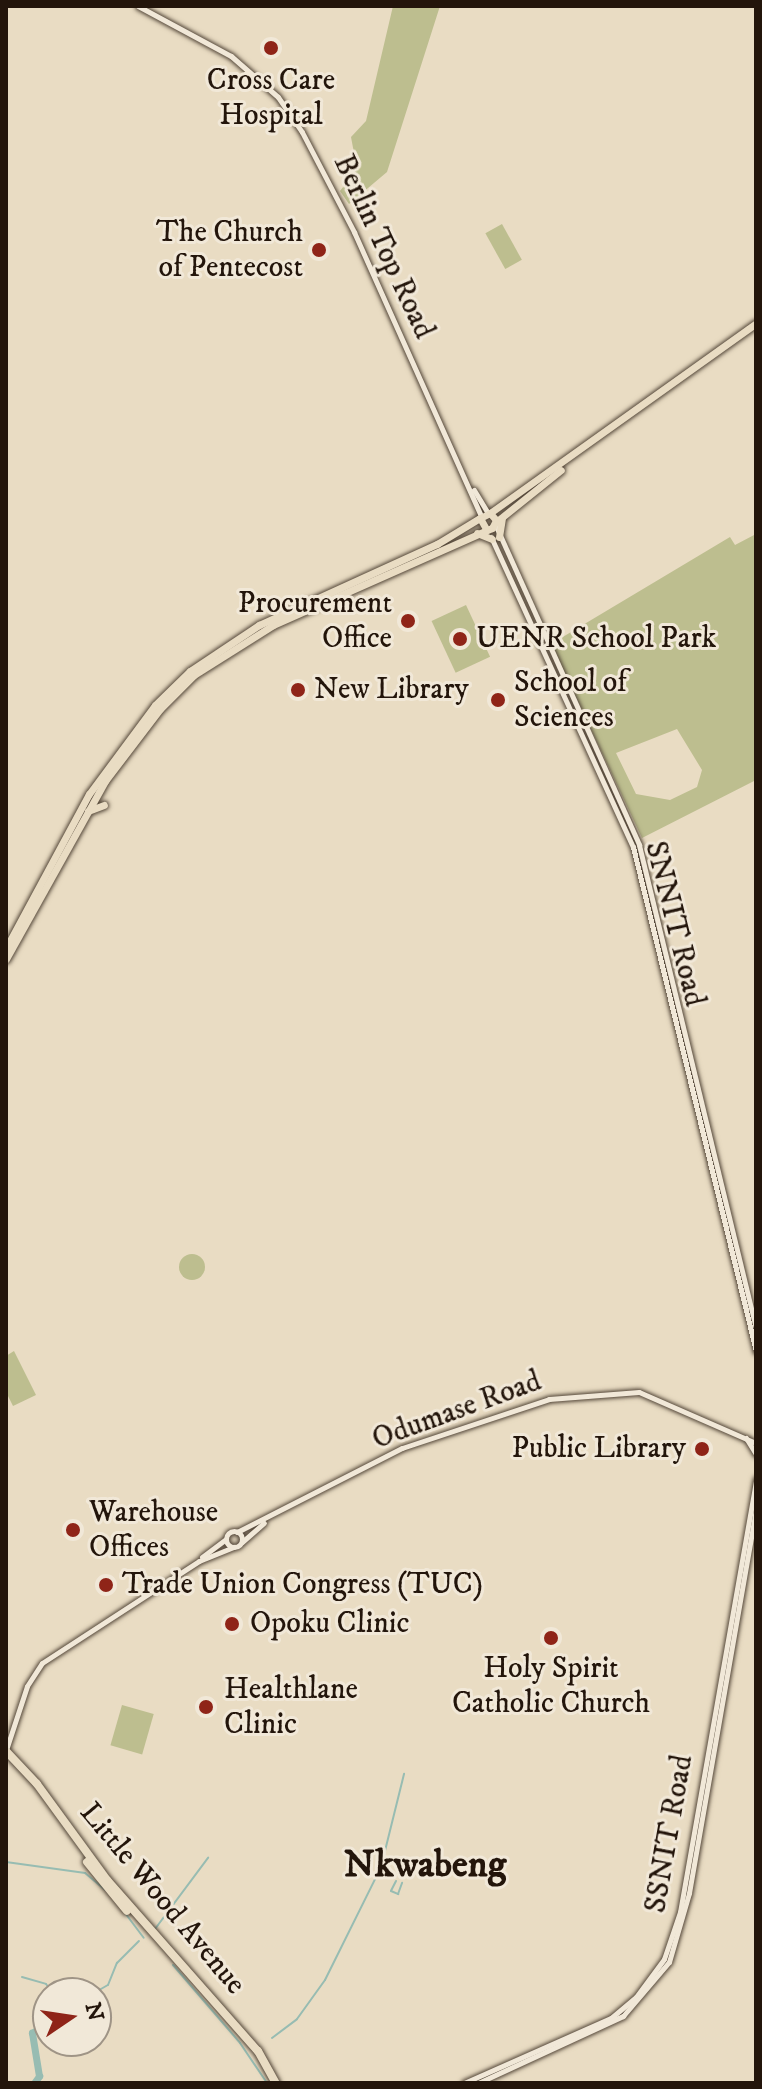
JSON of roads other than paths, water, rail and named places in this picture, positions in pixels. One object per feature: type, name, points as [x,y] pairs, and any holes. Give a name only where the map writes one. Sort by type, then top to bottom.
[{"type":"highway","name":"Little Wood Avenue","points":[[6,1750],[37,1784],[107,1880],[258,2051],[273,2083]]},
{"type":"highway","name":"Little Wood Avenue","points":[[6,1758],[110,1893],[247,2045],[273,2083]]},
{"type":"main road","points":[[6,948],[89,794],[190,671],[229,642],[495,524],[571,460],[756,323]]},
{"type":"main road","points":[[386,570],[485,515],[571,460]]},
{"type":"main road","points":[[485,515],[495,524]]},
{"type":"main road","points":[[485,515],[486,529]]},
{"type":"main road","points":[[475,533],[496,538],[504,515]]},
{"type":"main road","points":[[6,959],[84,815],[146,721]]},
{"type":"main road","points":[[84,815],[104,803],[105,781]]},
{"type":"street","name":"Berlin Top Road","points":[[138,6],[208,40],[278,97],[328,178],[485,515]]},
{"type":"street","name":"SNNIT Road","points":[[495,524],[496,538],[633,847],[737,1263],[756,1351]]},
{"type":"street","name":"SNNIT Road","points":[[486,529],[496,538]]},
{"type":"street","name":"SNNIT Road","points":[[739,1273],[756,1327]]},
{"type":"street","name":"Odumase Road","points":[[226,1538],[402,1448],[549,1399],[639,1392],[756,1443]]},
{"type":"street","points":[[756,1434],[744,1437],[756,1454]]},
{"type":"street","name":"SSNIT Road","points":[[478,2083],[603,2029],[636,2005],[663,1972],[685,1916],[756,1479]]},
{"type":"street","name":"SSNIT Road","points":[[464,2083],[598,2025],[636,1997],[655,1973],[676,1926],[756,1510]]},
{"type":"street","name":"Odumase Road","points":[[234,1547],[271,1517]]},
{"type":"street","points":[[237,1532],[242,1542]]},
{"type":"street","points":[[6,1750],[27,1686],[42,1663],[199,1561],[226,1538],[234,1547],[199,1561]]},
{"type":"waterway","points":[[272,2038],[297,2019],[325,1980],[381,1867],[404,1774]]},
{"type":"waterway","points":[[155,1929],[208,1858]]},
{"type":"waterway","points":[[6,1862],[85,1873],[105,1890]]},
{"type":"waterway","points":[[396,1881],[391,1891],[398,1894],[402,1883]]},
{"type":"waterway","points":[[125,1913],[144,1938]]},
{"type":"waterway","points":[[111,1977],[117,1963],[139,1941]]},
{"type":"waterway","points":[[173,1965],[240,2043],[267,2083]]},
{"type":"waterway","points":[[22,1977],[32,1980]]},
{"type":"waterway","points":[[34,2083],[39,2076],[36,2057]]},
{"type":"place","name":"Cross Care Hospital","points":[[271,48]]},
{"type":"place","name":"The Church of Pentecost","points":[[319,250]]},
{"type":"place","name":"Procurement Office","points":[[408,621]]},
{"type":"place","name":"UENR School Park","points":[[460,639]]},
{"type":"place","name":"New Library","points":[[298,690]]},
{"type":"place","name":"School of Sciences","points":[[498,700]]},
{"type":"place","name":"Public Library","points":[[702,1449]]},
{"type":"place","name":"Warehouse Offices","points":[[73,1530]]},
{"type":"place","name":"Trade Union Congress (TUC)","points":[[106,1585]]},
{"type":"place","name":"Opoku Clinic","points":[[232,1624]]},
{"type":"place","name":"Holy Spirit Catholic Church","points":[[551,1638]]},
{"type":"place","name":"Healthlane Clinic","points":[[206,1707]]},
{"type":"district","name":"Nkwabeng","points":[[425,1866]]}]
